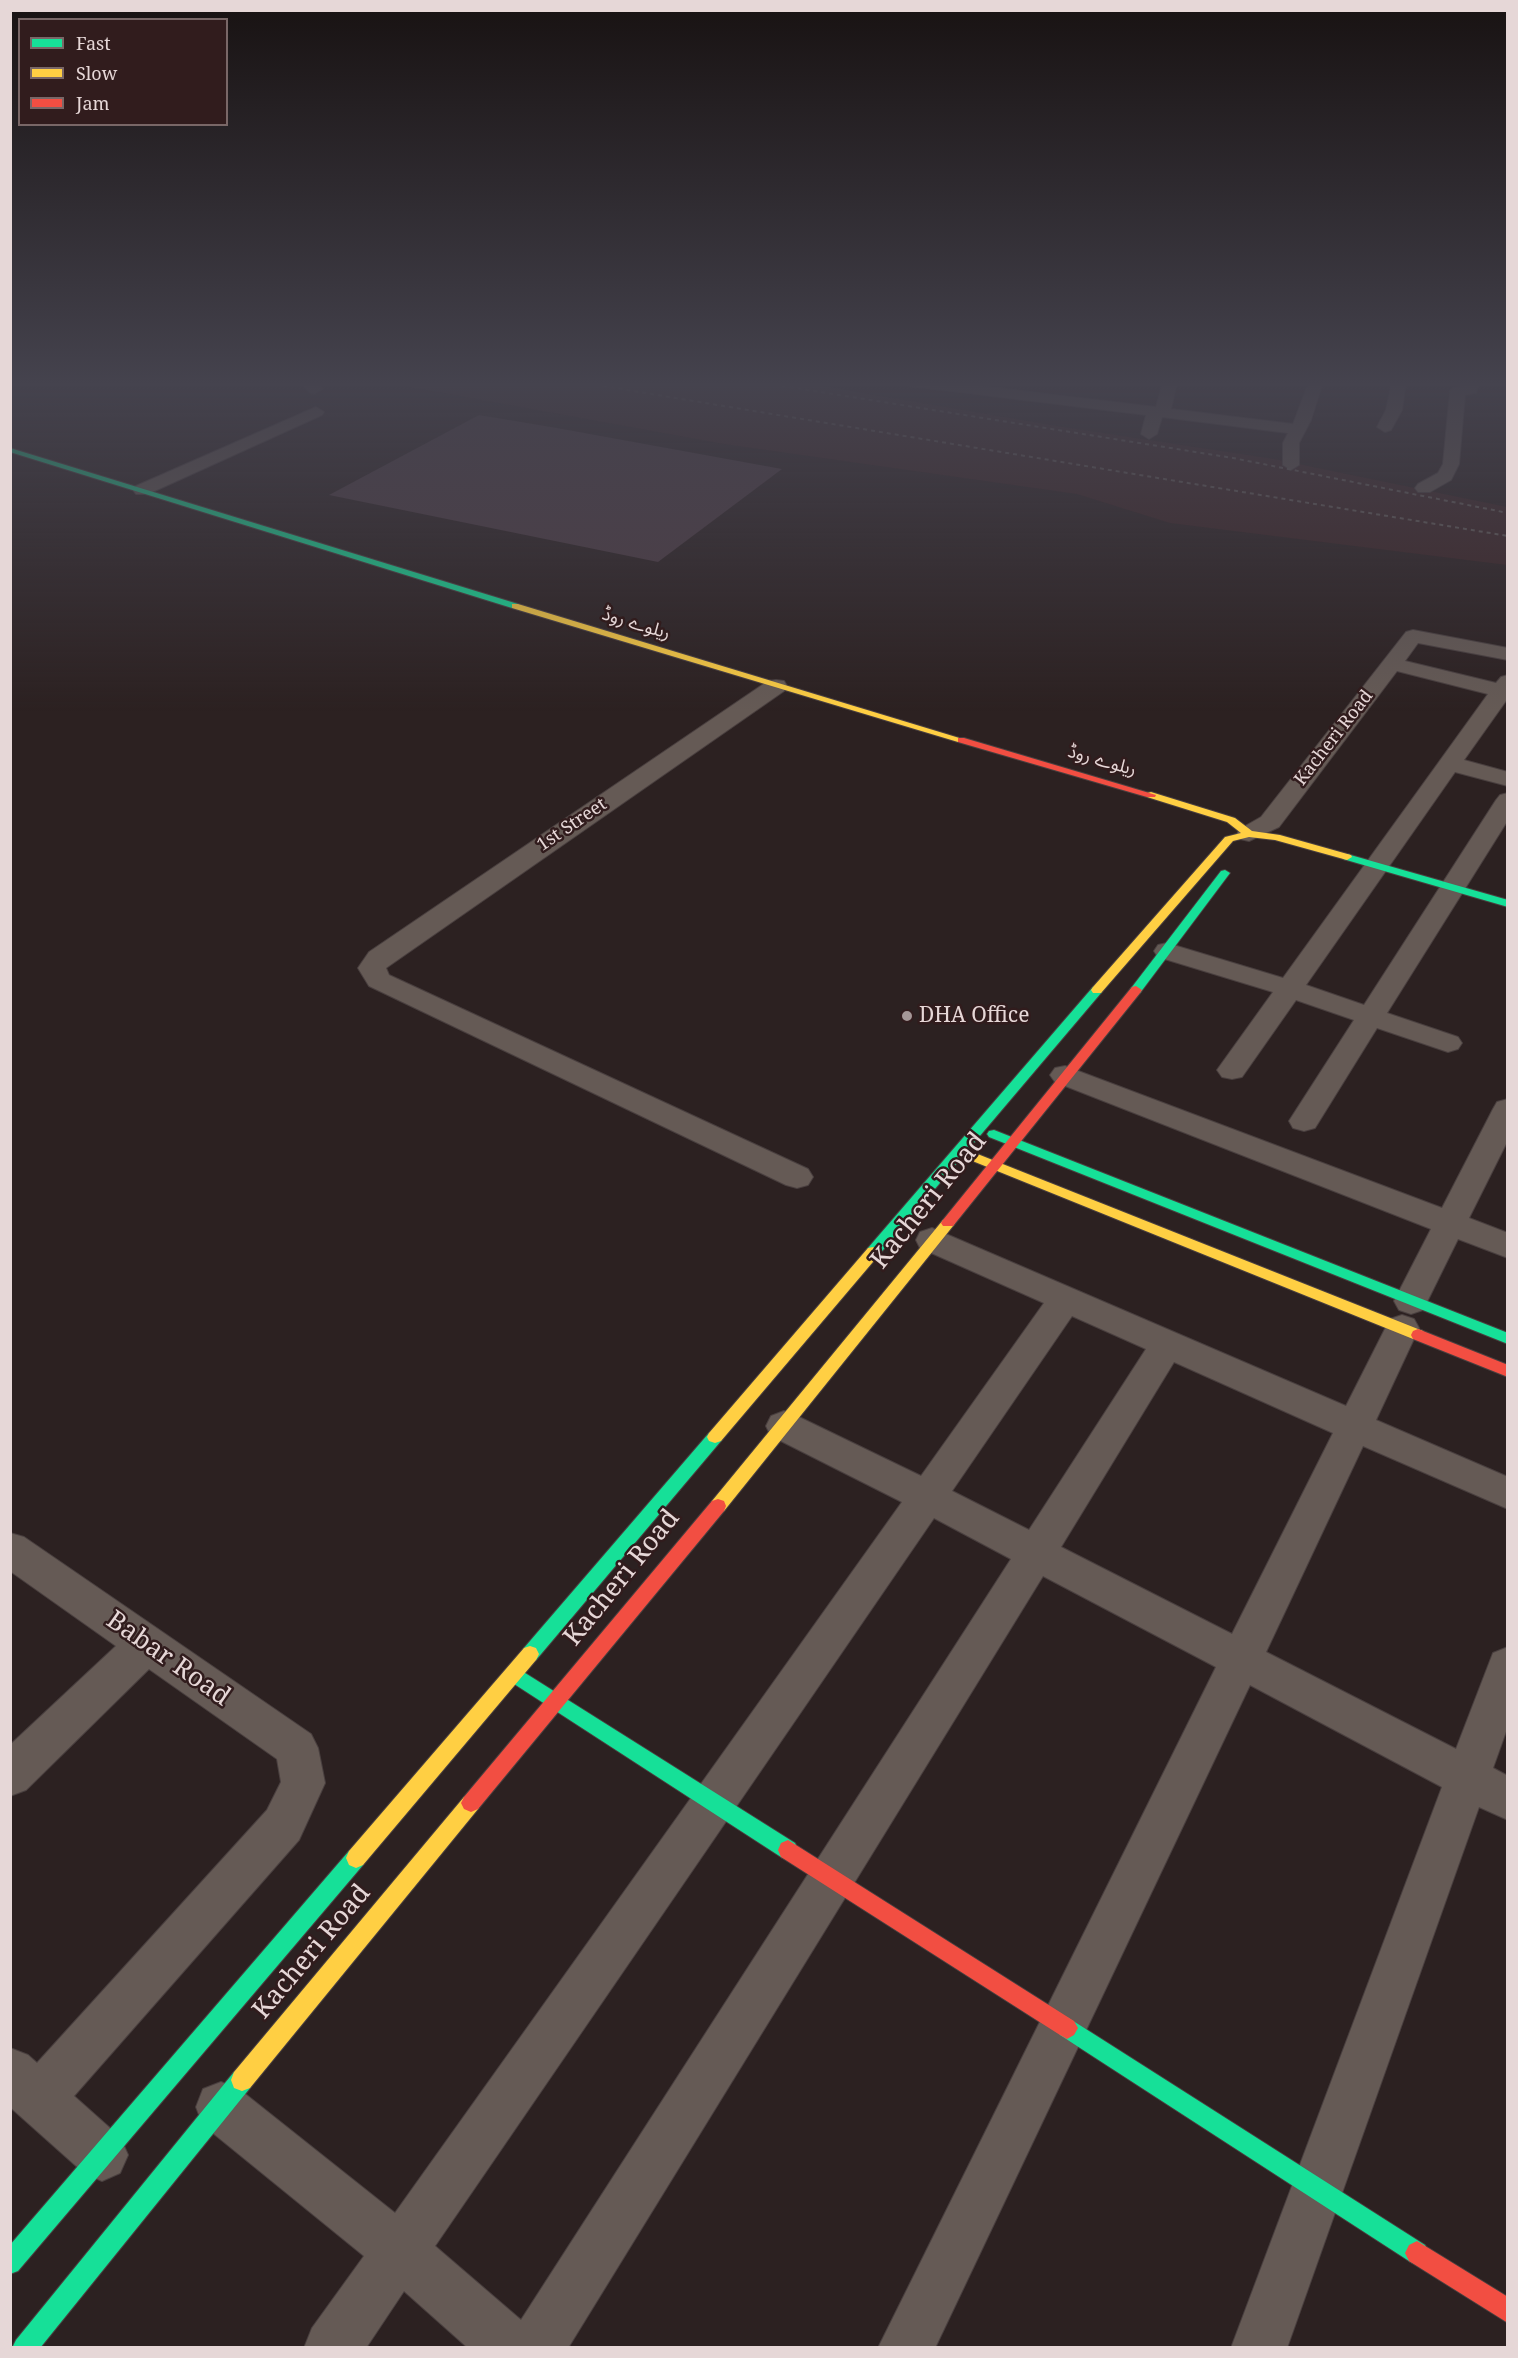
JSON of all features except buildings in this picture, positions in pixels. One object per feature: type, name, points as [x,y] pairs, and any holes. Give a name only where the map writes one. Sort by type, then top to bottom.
[{"type":"main road","name":"ریلوے روڈ","points":[[149,492],[776,686],[1199,809],[1231,820],[1245,842]]},
{"type":"main road","points":[[1245,842],[1276,837],[1376,868],[1508,904]]},
{"type":"main road","name":"Kacheri Road","points":[[10,2263],[962,1152],[1222,844],[1229,838],[1245,842]]},
{"type":"main road","name":"Kacheri Road","points":[[24,2348],[149,2190],[222,2107],[784,1426],[1167,951],[1231,864]]},
{"type":"main road","points":[[981,1129],[1407,1314],[1508,1371]]},
{"type":"main road","points":[[962,1152],[1407,1314],[1508,1339]]},
{"type":"main road","points":[[514,1674],[712,1804],[1508,2311]]},
{"type":"street","name":"Kacheri Road","points":[[1245,842],[1270,822],[1413,636],[1508,654]]},
{"type":"street","points":[[1232,1070],[1288,988],[1505,688],[1392,664]]},
{"type":"street","name":"1st Street","points":[[776,686],[379,958],[372,968],[379,980],[797,1177]]},
{"type":"street","points":[[1450,763],[1508,779]]},
{"type":"street","points":[[1304,1121],[1508,800]]},
{"type":"street","points":[[1167,951],[1288,988],[1448,1043]]},
{"type":"street","points":[[1065,1075],[1508,1246]]},
{"type":"street","points":[[906,2348],[1450,1224],[1508,1109]]},
{"type":"street","points":[[932,1240],[1508,1494]]},
{"type":"street","points":[[332,2348],[1066,1298]]},
{"type":"street","points":[[536,2348],[1167,1343]]},
{"type":"street","points":[[784,1426],[927,1496],[1487,1788]]},
{"type":"street","name":"Babar Road","points":[[15,1559],[147,1644],[296,1748],[303,1783],[282,1825],[24,2086]]},
{"type":"street","points":[[10,1775],[147,1644]]},
{"type":"street","points":[[1259,2348],[1317,2189],[1487,1788],[1508,1666]]},
{"type":"street","points":[[24,2086],[102,2155]]},
{"type":"street","points":[[222,2107],[400,2251],[511,2348]]},
{"type":"shaded area","points":[[1063,492],[1434,492],[1507,507],[1507,565],[1170,523],[1077,494]]},
{"type":"railway","points":[[1243,492],[1508,536]]},
{"type":"railway","points":[[1403,492],[1508,513]]},
{"type":"traffic: fast","points":[[146,492],[515,606]]},
{"type":"traffic: fast","points":[[1347,857],[1508,904]]},
{"type":"traffic: fast","points":[[1136,990],[1225,873]]},
{"type":"traffic: fast","points":[[873,1252],[1097,990]]},
{"type":"traffic: fast","points":[[994,1134],[1508,1339]]},
{"type":"traffic: fast","points":[[530,1654],[715,1437]]},
{"type":"traffic: fast","points":[[514,1674],[788,1850]]},
{"type":"traffic: fast","points":[[10,2263],[356,1858]]},
{"type":"traffic: fast","points":[[1067,2028],[1417,2253]]},
{"type":"traffic: fast","points":[[24,2348],[242,2080]]},
{"type":"traffic: slow","points":[[515,606],[961,740]]},
{"type":"traffic: slow","points":[[1151,795],[1231,820],[1249,834]]},
{"type":"traffic: slow","points":[[1097,990],[1229,839],[1249,834],[1276,837],[1347,857]]},
{"type":"traffic: slow","points":[[975,1157],[1418,1335]]},
{"type":"traffic: slow","points":[[718,1506],[948,1223]]},
{"type":"traffic: slow","points":[[715,1437],[873,1252]]},
{"type":"traffic: slow","points":[[356,1858],[530,1654]]},
{"type":"traffic: slow","points":[[242,2080],[471,1803]]},
{"type":"traffic: jam","points":[[961,740],[1151,795]]},
{"type":"traffic: jam","points":[[948,1223],[1136,990]]},
{"type":"traffic: jam","points":[[1418,1335],[1508,1371]]},
{"type":"traffic: jam","points":[[471,1803],[718,1506]]},
{"type":"traffic: jam","points":[[788,1850],[1067,2028]]},
{"type":"traffic: jam","points":[[1417,2253],[1508,2311]]},
{"type":"place","name":"DHA Office","points":[[907,1016]]}]
